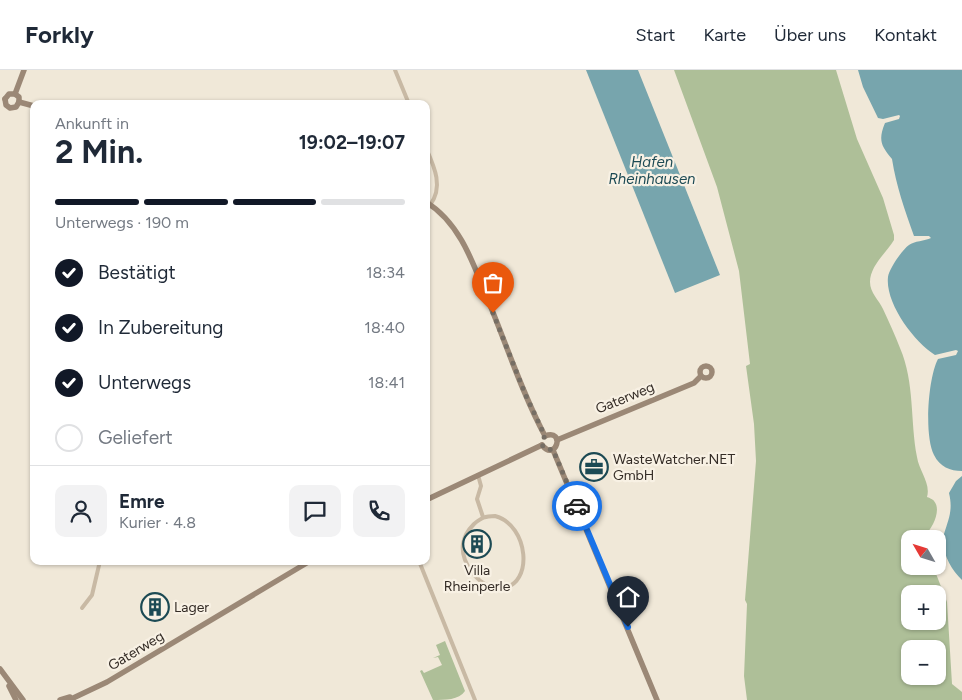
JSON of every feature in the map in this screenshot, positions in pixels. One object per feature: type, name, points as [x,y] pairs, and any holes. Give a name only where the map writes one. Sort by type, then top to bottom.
[{"type":"main road","points":[[15,94],[24,70]]},
{"type":"main road","points":[[9,94],[15,94],[19,97],[20,102],[16,107],[10,108],[2,99],[9,94]]},
{"type":"main road","points":[[20,102],[30,105]]},
{"type":"main road","points":[[430,205],[447,221],[461,239],[526,396],[545,436]]},
{"type":"main road","name":"Gaterweg","points":[[557,440],[694,383],[701,376]]},
{"type":"main road","points":[[542,445],[542,440],[545,436],[551,435],[557,440],[557,445],[553,450]]},
{"type":"main road","points":[[542,445],[546,449],[553,450]]},
{"type":"main road","points":[[430,498],[542,445]]},
{"type":"main road","points":[[553,450],[657,700]]},
{"type":"main road","name":"Gaterweg","points":[[60,700],[75,696],[107,682],[303,565]]},
{"type":"main road","points":[[0,669],[16,700]]},
{"type":"main road","points":[[6,679],[23,700]]},
{"type":"main road","name":"Gaterweg","points":[[69,700],[75,696]]},
{"type":"street","points":[[396,70],[407,100]]},
{"type":"street","points":[[430,158],[438,184],[434,200],[430,202]]},
{"type":"street","points":[[478,475],[481,486],[477,499],[483,517]]},
{"type":"street","points":[[495,516],[503,519],[511,524],[520,537],[522,569],[512,585],[504,588],[496,588],[484,584],[469,568],[463,554],[466,534],[483,517],[495,516]]},
{"type":"street","points":[[82,608],[92,595],[99,565]]},
{"type":"street","points":[[421,565],[475,700]]},
{"type":"green space","points":[[674,70],[836,70],[857,139],[883,198],[894,235],[894,240],[873,271],[870,286],[881,306],[905,361],[910,388],[918,462],[926,482],[927,497],[934,501],[937,509],[933,524],[929,530],[901,530],[901,575],[936,575],[940,585],[901,585],[901,630],[946,630],[946,599],[952,684],[962,692],[962,700],[747,700],[744,676],[747,604],[745,600],[756,461],[754,424],[746,366],[750,364],[739,271],[717,187]]},
{"type":"green space","points":[[445,641],[465,691],[455,698],[433,700],[420,671],[422,670],[424,673],[442,665],[438,657],[433,658],[440,655],[436,645]]},
{"type":"water","name":"Hafen Rheinhausen","points":[[586,70],[638,70],[720,275],[675,293]]},
{"type":"water","points":[[858,70],[962,70],[962,471],[946,468],[936,459],[931,446],[928,421],[932,379],[938,359],[956,355],[958,351],[935,355],[918,341],[902,321],[888,287],[888,277],[893,265],[906,247],[931,238],[929,236],[914,236],[898,188],[892,159],[882,142],[881,138],[885,123],[899,119],[900,116],[878,118],[863,87]]},
{"type":"water","points":[[962,476],[962,580],[954,571],[946,556],[945,530],[950,509],[949,493],[956,481]]},
{"type":"way so far","points":[[493,313],[526,396],[545,436],[542,440],[542,445],[546,449],[553,450],[577,506]]},
{"type":"place","name":"WasteWatcher.NET GmbH","points":[[594,467]]},
{"type":"place","name":"Villa Rheinperle","points":[[477,544]]},
{"type":"place","name":"Lager","points":[[155,607]]},
{"type":"route","points":[[577,506],[628,627]]}]
